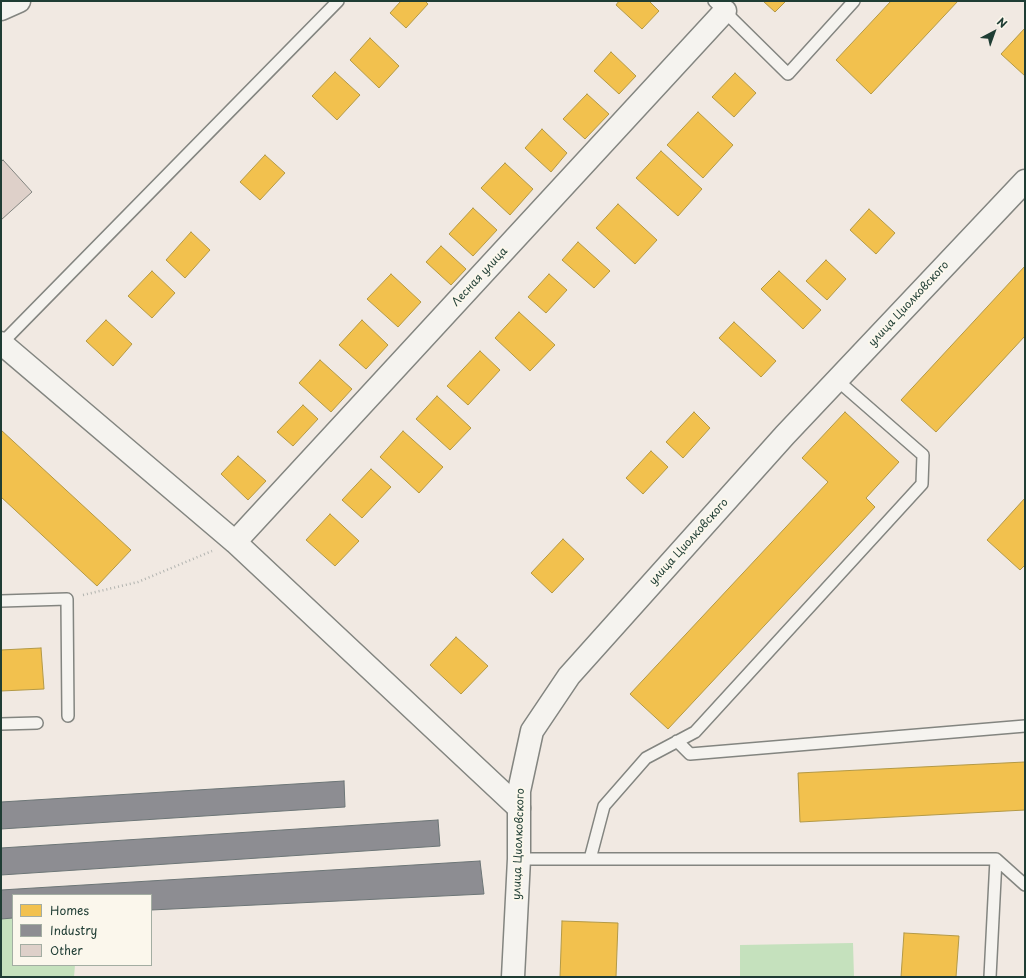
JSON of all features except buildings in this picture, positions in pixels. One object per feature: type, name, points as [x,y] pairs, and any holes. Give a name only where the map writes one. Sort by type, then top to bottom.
[{"type":"street","points":[[1,9],[19,1]]},
{"type":"street","name":"Лесная улица","points":[[235,542],[720,6]]},
{"type":"street","name":"улица Циолковского","points":[[513,977],[520,859],[520,791],[532,731],[569,676],[780,441],[1025,181]]},
{"type":"street","points":[[1,343],[235,542],[519,808]]},
{"type":"lane","points":[[1,343],[338,1]]},
{"type":"lane","points":[[720,6],[788,74],[854,1]]},
{"type":"lane","points":[[590,859],[604,806],[646,758],[695,732],[922,484],[923,454],[837,380]]},
{"type":"lane","points":[[1,601],[67,599],[68,716]]},
{"type":"lane","points":[[1,724],[37,723]]},
{"type":"lane","points":[[677,741],[690,754],[1025,726]]},
{"type":"lane","points":[[520,859],[996,859],[1025,885]]},
{"type":"lane","points":[[990,977],[996,859]]},
{"type":"path","points":[[67,599],[138,582],[235,542]]},
{"type":"green space","points":[[12,918],[12,966],[75,966],[74,977],[1,977],[1,919]]},
{"type":"green space","points":[[853,943],[854,977],[740,977],[740,945]]}]
